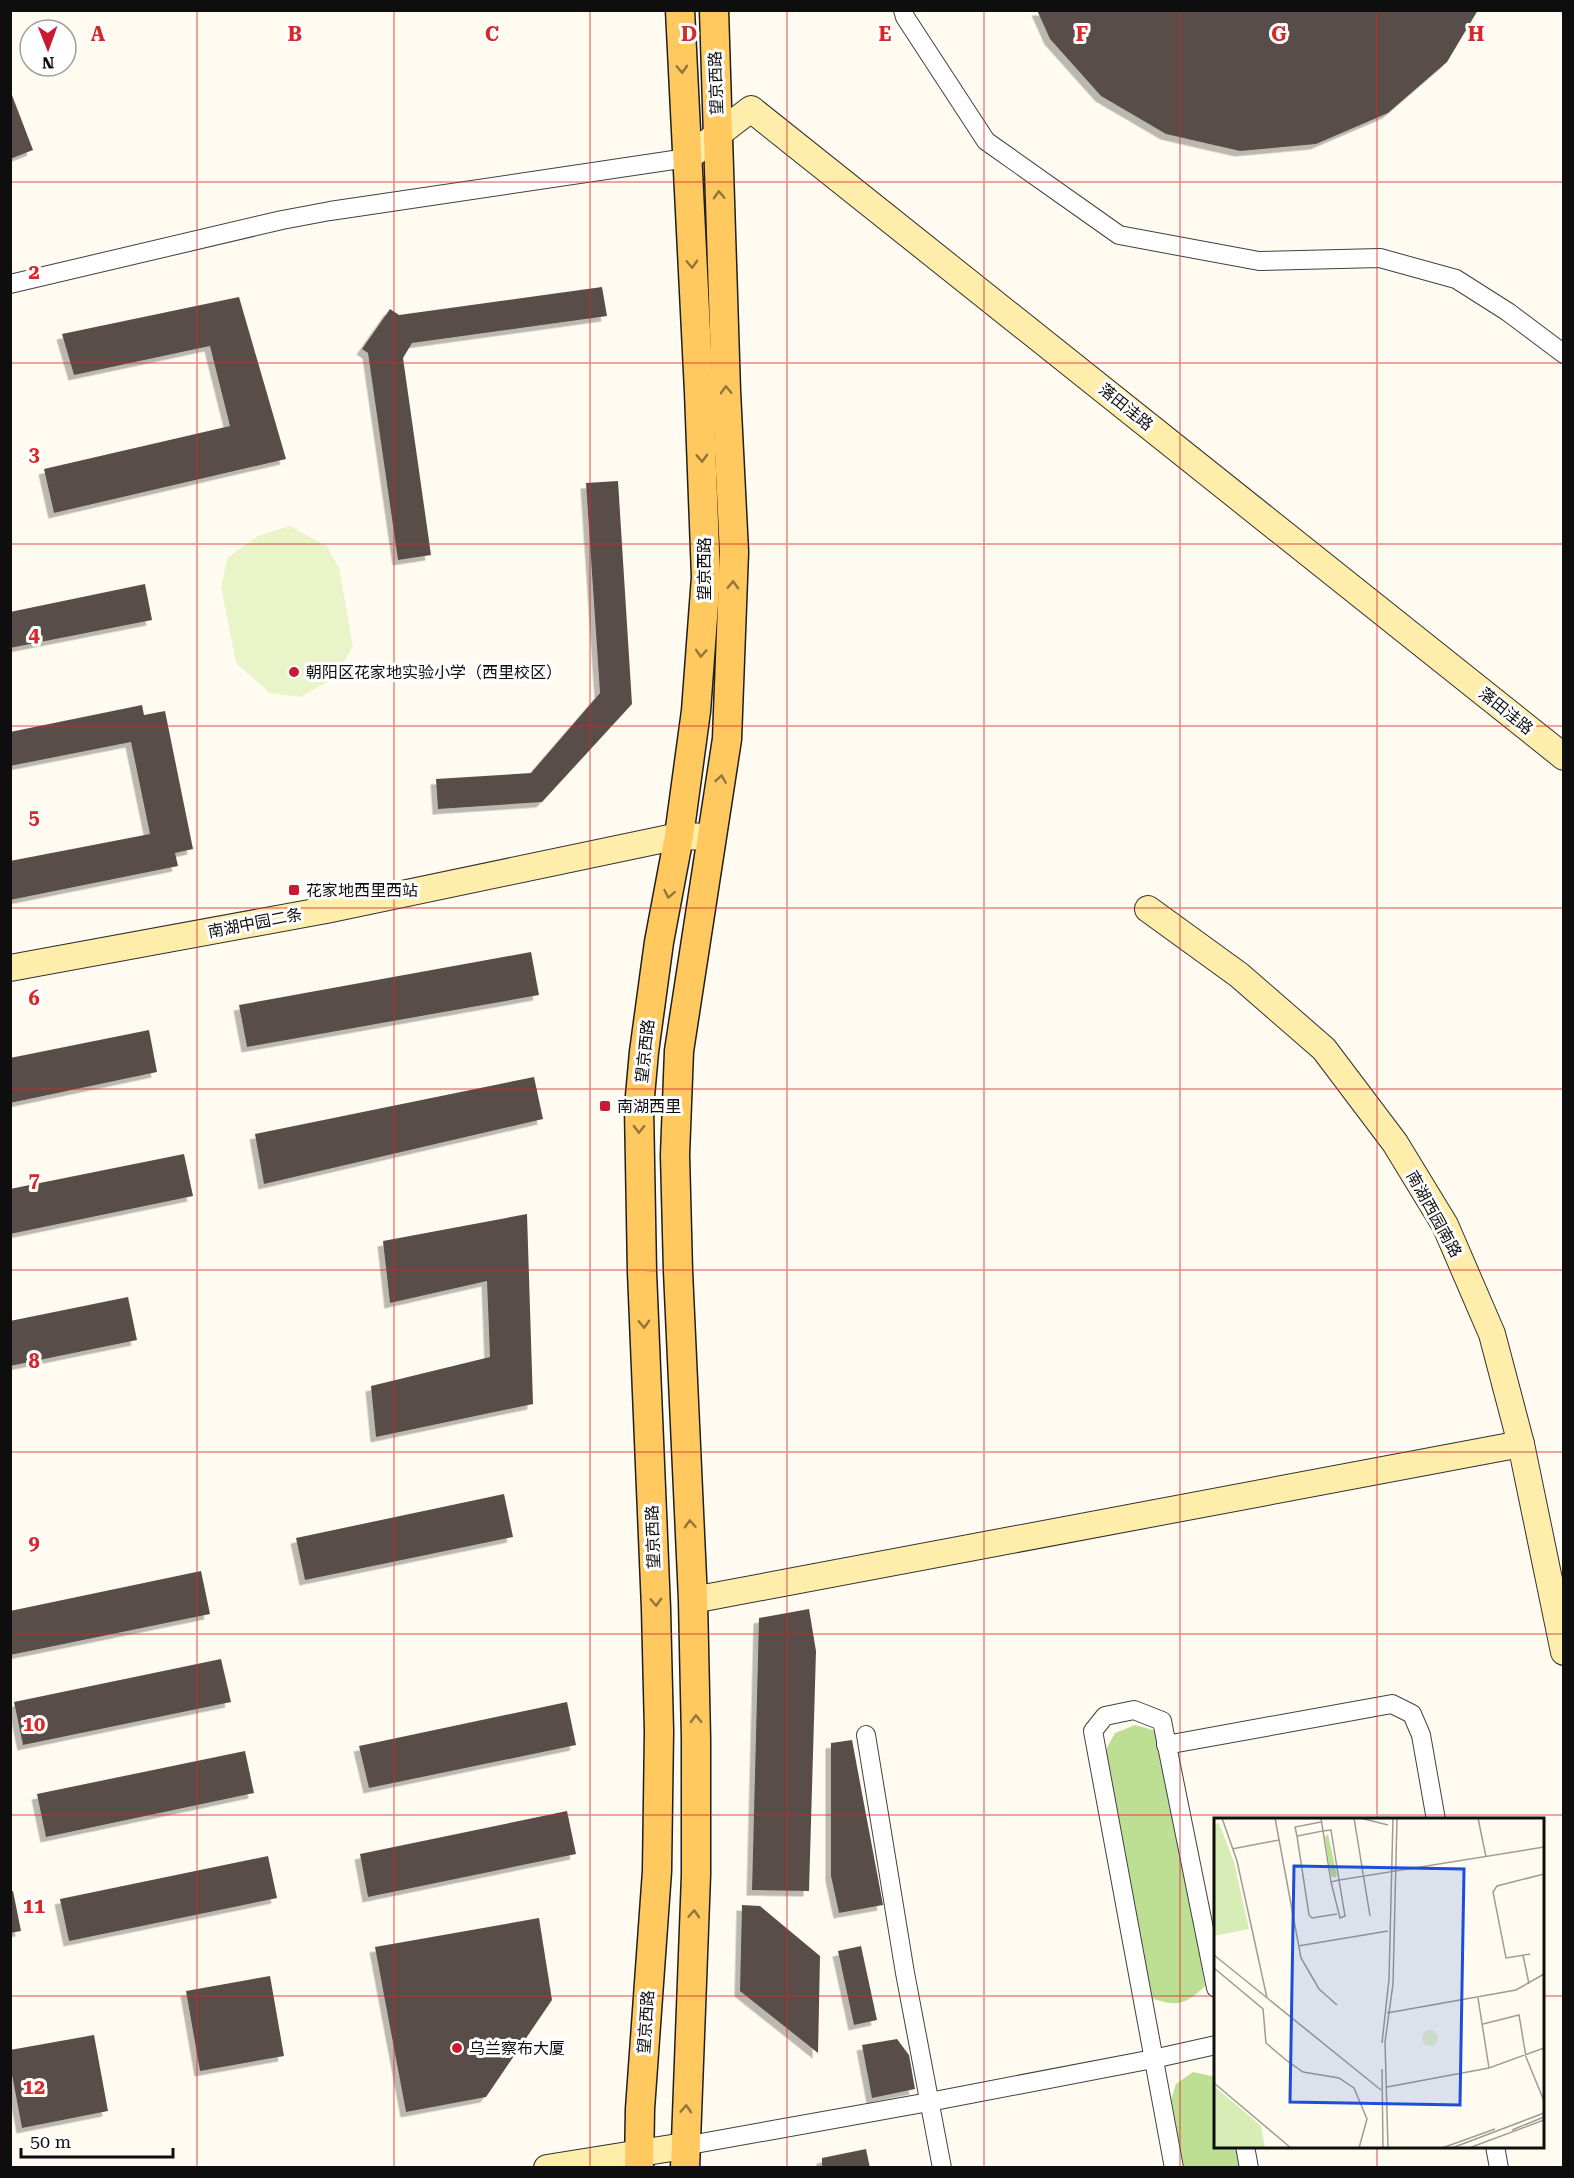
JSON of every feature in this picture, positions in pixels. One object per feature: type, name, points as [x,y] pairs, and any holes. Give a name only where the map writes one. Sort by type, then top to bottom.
[{"type":"main road","name":"望京西路","points":[[640,2160],[640,2109],[657,1871],[659,1731],[642,1272],[639,1107],[658,953],[679,836],[696,711],[706,577],[680,10]]},
{"type":"main road","name":"望京西路","points":[[684,2157],[696,1875],[696,1739],[693,1600],[675,1155],[679,1051],[727,739],[734,552],[726,391],[714,10]]},
{"type":"street","points":[[903,10],[905,17],[986,141],[1119,235],[1259,261],[1380,258],[1456,279],[1508,312],[1563,354]]},
{"type":"street","name":"落田洼路","points":[[687,158],[751,109],[1563,757]]},
{"type":"street","points":[[10,284],[282,220],[330,211],[687,158]]},
{"type":"street","name":"南湖中园二条","points":[[10,968],[308,913],[679,836],[712,837]]},
{"type":"street","name":"南湖西园南路","points":[[1149,909],[1239,975],[1324,1048],[1395,1143],[1445,1225],[1492,1334],[1521,1444],[1563,1652]]},
{"type":"street","points":[[693,1600],[1521,1444]]},
{"type":"street","points":[[1166,1745],[1392,1704],[1412,1714],[1421,1735],[1436,1818]]},
{"type":"street","points":[[1174,2168],[1094,1731],[1105,1716],[1134,1710],[1162,1721],[1214,1983]]},
{"type":"street","points":[[866,1735],[905,1973],[942,2168]]},
{"type":"street","points":[[547,2168],[684,2157],[929,2102],[1214,2045]]},
{"type":"street","points":[[1245,2148],[1249,2168]]},
{"type":"street","points":[[1495,2148],[1498,2168]]},
{"type":"green space","points":[[290,526],[327,546],[339,568],[353,646],[335,678],[300,697],[270,693],[236,663],[221,587],[228,557],[258,536]]},
{"type":"green space","points":[[1135,1725],[1153,1730],[1163,1744],[1205,1986],[1186,2001],[1174,2003],[1151,1998],[1104,1753],[1115,1733]]},
{"type":"green space","points":[[1193,2072],[1214,2077],[1214,2148],[1238,2148],[1241,2167],[1182,2167],[1170,2103],[1176,2084]]},
{"type":"building","points":[[1037,10],[1478,10],[1447,62],[1388,113],[1316,144],[1240,151],[1166,134],[1101,96],[1050,39]]},
{"type":"building","points":[[10,90],[33,150],[10,159]]},
{"type":"building","points":[[602,287],[607,316],[412,343],[403,358],[431,555],[398,560],[368,353],[362,349],[390,309],[399,315]]},
{"type":"building","points":[[239,297],[286,459],[54,513],[44,469],[230,426],[210,346],[74,375],[62,334]]},
{"type":"building","points":[[618,481],[632,704],[542,802],[438,809],[436,779],[531,773],[600,693],[586,483]]},
{"type":"building","points":[[145,584],[152,620],[10,648],[10,612]]},
{"type":"building","points":[[142,705],[144,715],[165,711],[193,849],[175,853],[178,866],[10,900],[10,861],[150,834],[131,742],[10,766],[10,732]]},
{"type":"building","points":[[531,952],[539,995],[247,1047],[239,1005]]},
{"type":"building","points":[[149,1030],[157,1072],[10,1103],[10,1058]]},
{"type":"building","points":[[534,1077],[543,1119],[264,1184],[255,1134]]},
{"type":"building","points":[[184,1154],[193,1196],[10,1234],[10,1189]]},
{"type":"building","points":[[527,1214],[533,1404],[376,1437],[371,1386],[490,1357],[487,1281],[390,1303],[383,1241]]},
{"type":"building","points":[[128,1297],[137,1340],[10,1366],[10,1321]]},
{"type":"building","points":[[504,1494],[513,1537],[305,1580],[296,1538]]},
{"type":"building","points":[[201,1571],[210,1614],[10,1655],[10,1611]]},
{"type":"building","points":[[809,1609],[816,1651],[809,1891],[752,1890],[759,1618]]},
{"type":"building","points":[[221,1659],[231,1702],[23,1745],[14,1702]]},
{"type":"building","points":[[567,1702],[576,1745],[369,1788],[359,1746]]},
{"type":"building","points":[[852,1740],[883,1905],[839,1913],[831,1876],[831,1743]]},
{"type":"building","points":[[245,1751],[254,1793],[46,1837],[37,1794]]},
{"type":"building","points":[[567,1811],[576,1854],[368,1897],[360,1854]]},
{"type":"building","points":[[268,1856],[277,1898],[69,1941],[60,1899]]},
{"type":"building","points":[[13,1891],[21,1931],[10,1933],[10,1892]]},
{"type":"building","points":[[742,1905],[760,1906],[820,1956],[818,2053],[740,1991]]},
{"type":"building","name":"乌兰察布大厦","points":[[539,1918],[552,2000],[486,2097],[406,2112],[375,1947]]},
{"type":"building","points":[[861,1946],[877,2020],[854,2025],[838,1951]]},
{"type":"building","points":[[270,1976],[284,2056],[200,2071],[186,1991]]},
{"type":"building","points":[[94,2035],[108,2111],[22,2128],[10,2064],[10,2050]]},
{"type":"building","points":[[897,2039],[909,2055],[915,2089],[872,2098],[862,2045]]},
{"type":"building","points":[[866,2149],[870,2168],[822,2168],[822,2158]]},
{"type":"place","name":"朝阳区花家地实验小学（西里校区）","points":[[294,672]]},
{"type":"place","name":"花家地西里西站","points":[[294,890]]},
{"type":"place","name":"南湖西里","points":[[605,1106]]},
{"type":"place","name":"乌兰察布大厦","points":[[457,2048]]}]
